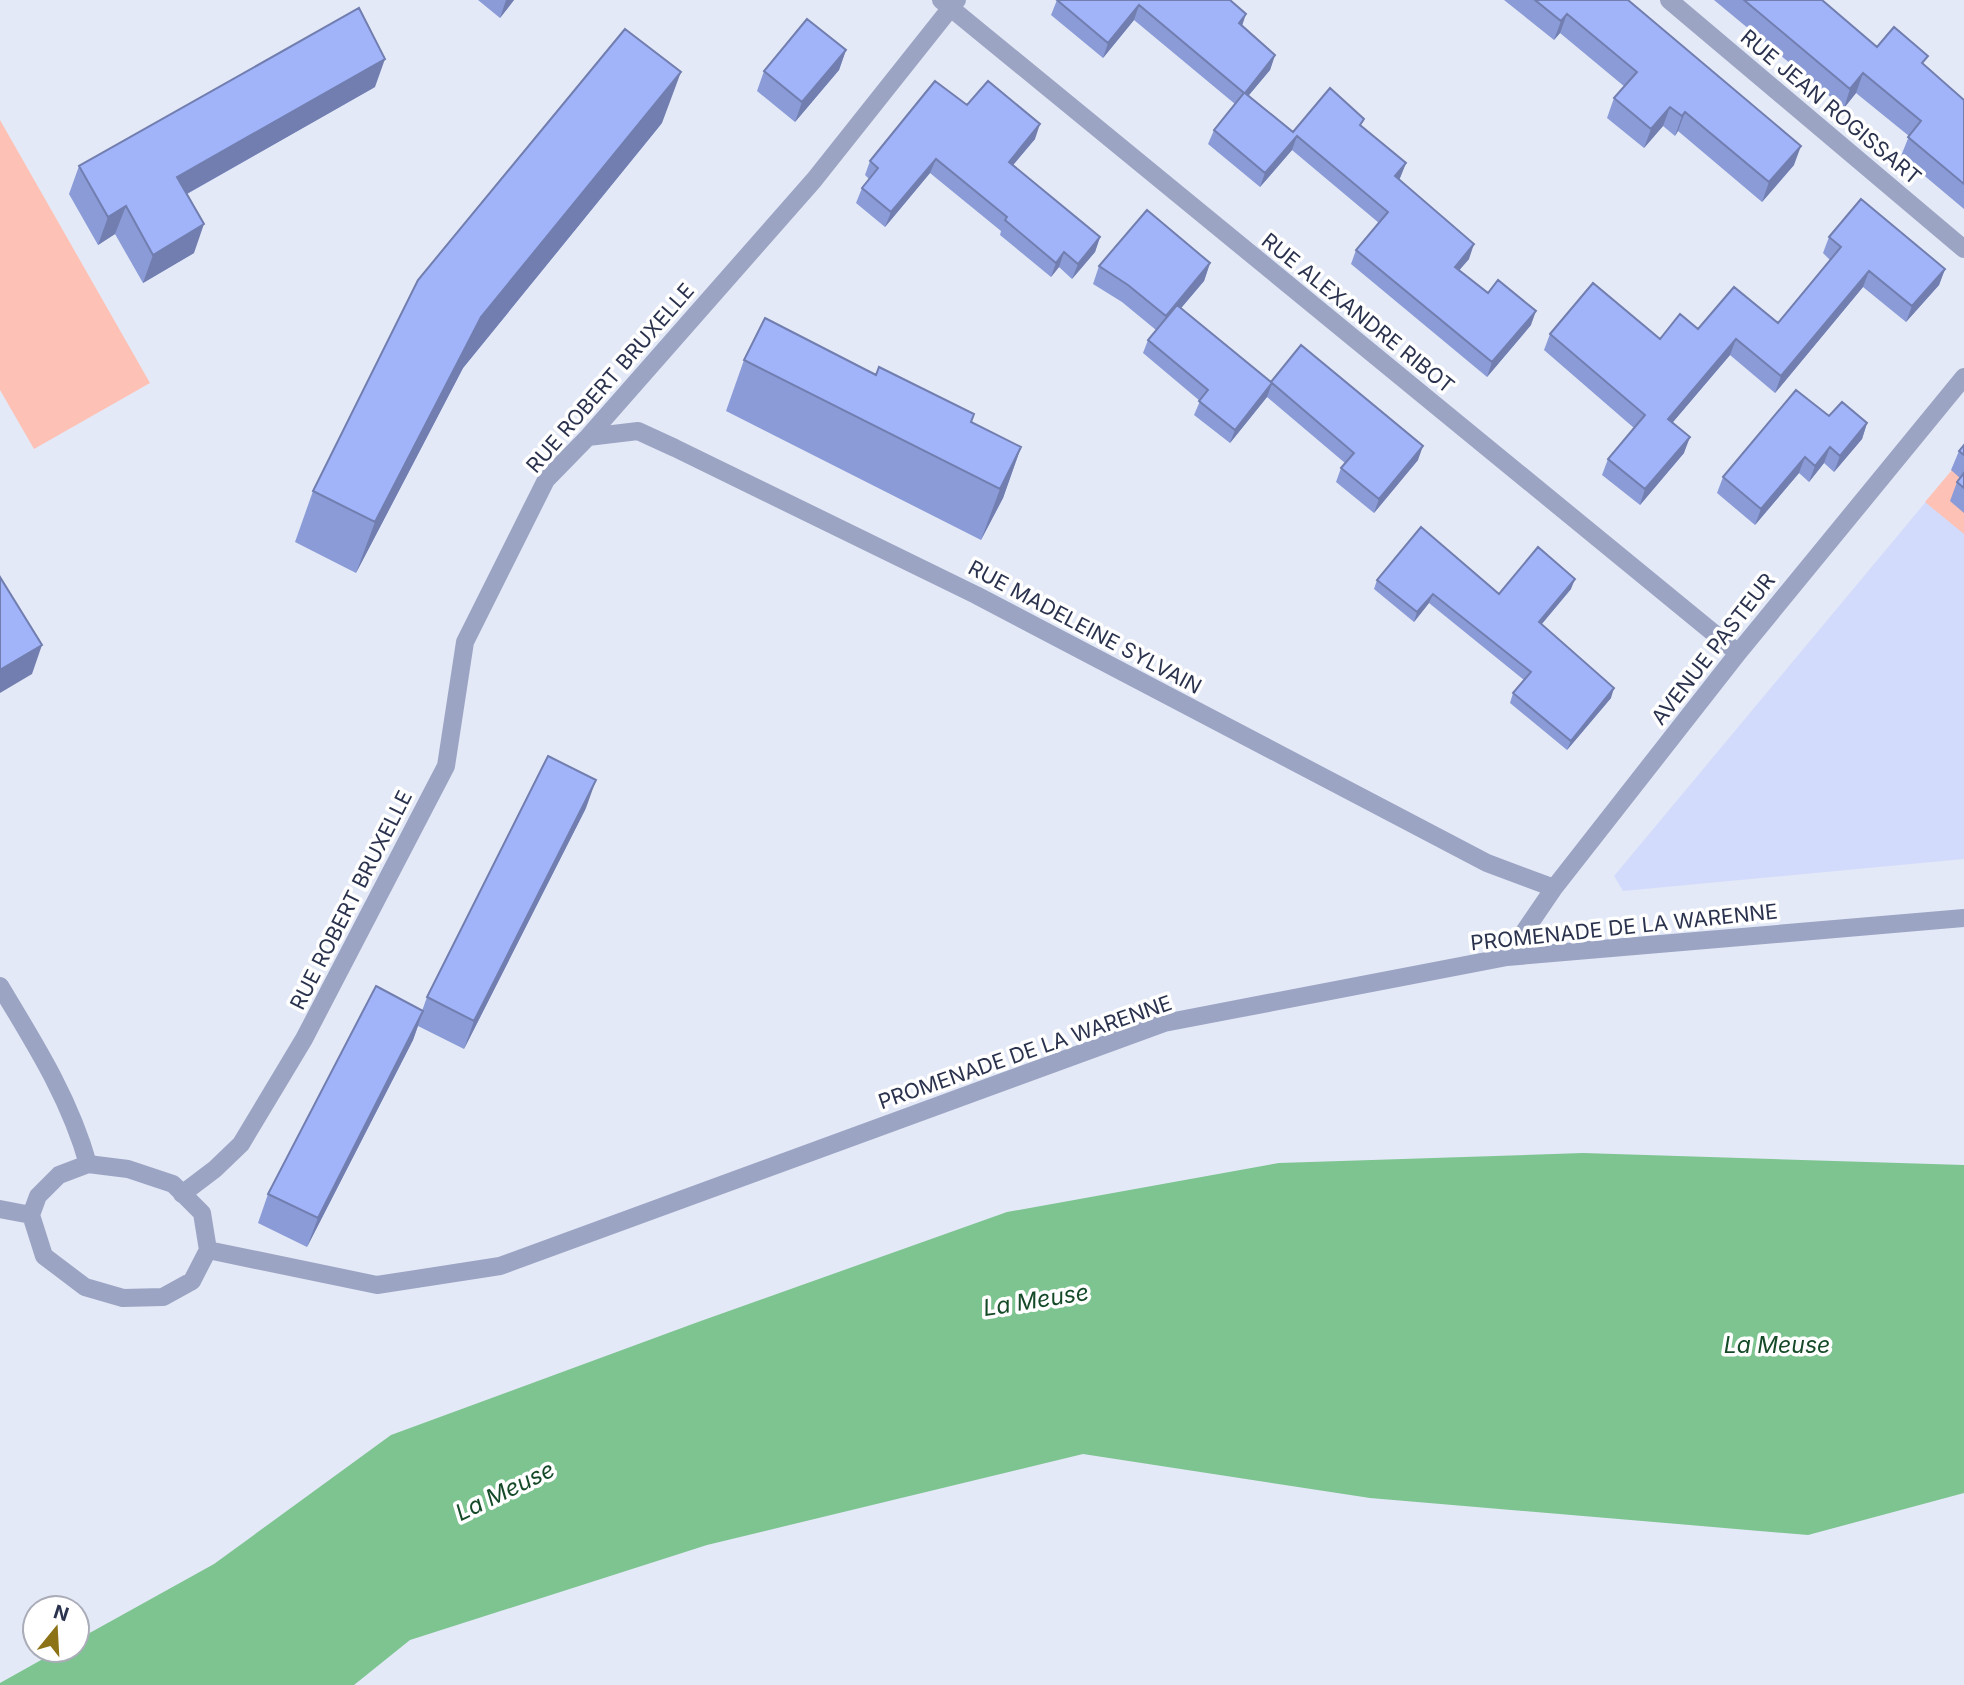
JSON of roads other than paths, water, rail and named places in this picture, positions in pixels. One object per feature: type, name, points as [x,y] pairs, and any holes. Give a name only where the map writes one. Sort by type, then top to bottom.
[{"type":"street","name":"RUE JEAN ROGISSART","points":[[1669,0],[1964,249]]},
{"type":"street","name":"RUE ROBERT BRUXELLE","points":[[182,1194],[215,1169],[241,1144],[304,1039],[446,766],[465,642],[546,480],[589,437],[814,180],[937,27],[949,3]]},
{"type":"street","name":"RUE ALEXANDRE RIBOT","points":[[949,3],[1738,653]]},
{"type":"street","name":"AVENUE PASTEUR","points":[[1507,957],[1554,888],[1738,653],[1964,377]]},
{"type":"street","name":"RUE MADELEINE SYLVAIN","points":[[589,437],[638,431],[675,447],[976,595],[1487,863],[1554,888]]},
{"type":"street","name":"PROMENADE DE LA WARENNE","points":[[208,1250],[377,1285],[500,1266],[1164,1023],[1507,957],[1964,918]]},
{"type":"street","points":[[0,986],[44,1058],[67,1104],[88,1164]]},
{"type":"street","points":[[88,1164],[128,1169],[173,1184],[182,1194],[202,1213],[208,1250],[192,1281],[163,1297],[123,1298],[85,1287],[44,1256],[31,1215],[38,1196],[59,1175],[88,1164]]},
{"type":"street","points":[[0,1209],[31,1215]]},
{"type":"water","name":"La Meuse","points":[[1583,1153],[1964,1165],[1964,1493],[1808,1535],[1370,1498],[1083,1454],[707,1545],[410,1640],[354,1685],[0,1685],[34,1664],[91,1664],[91,1632],[214,1564],[391,1435],[1007,1212],[1279,1163]]}]
